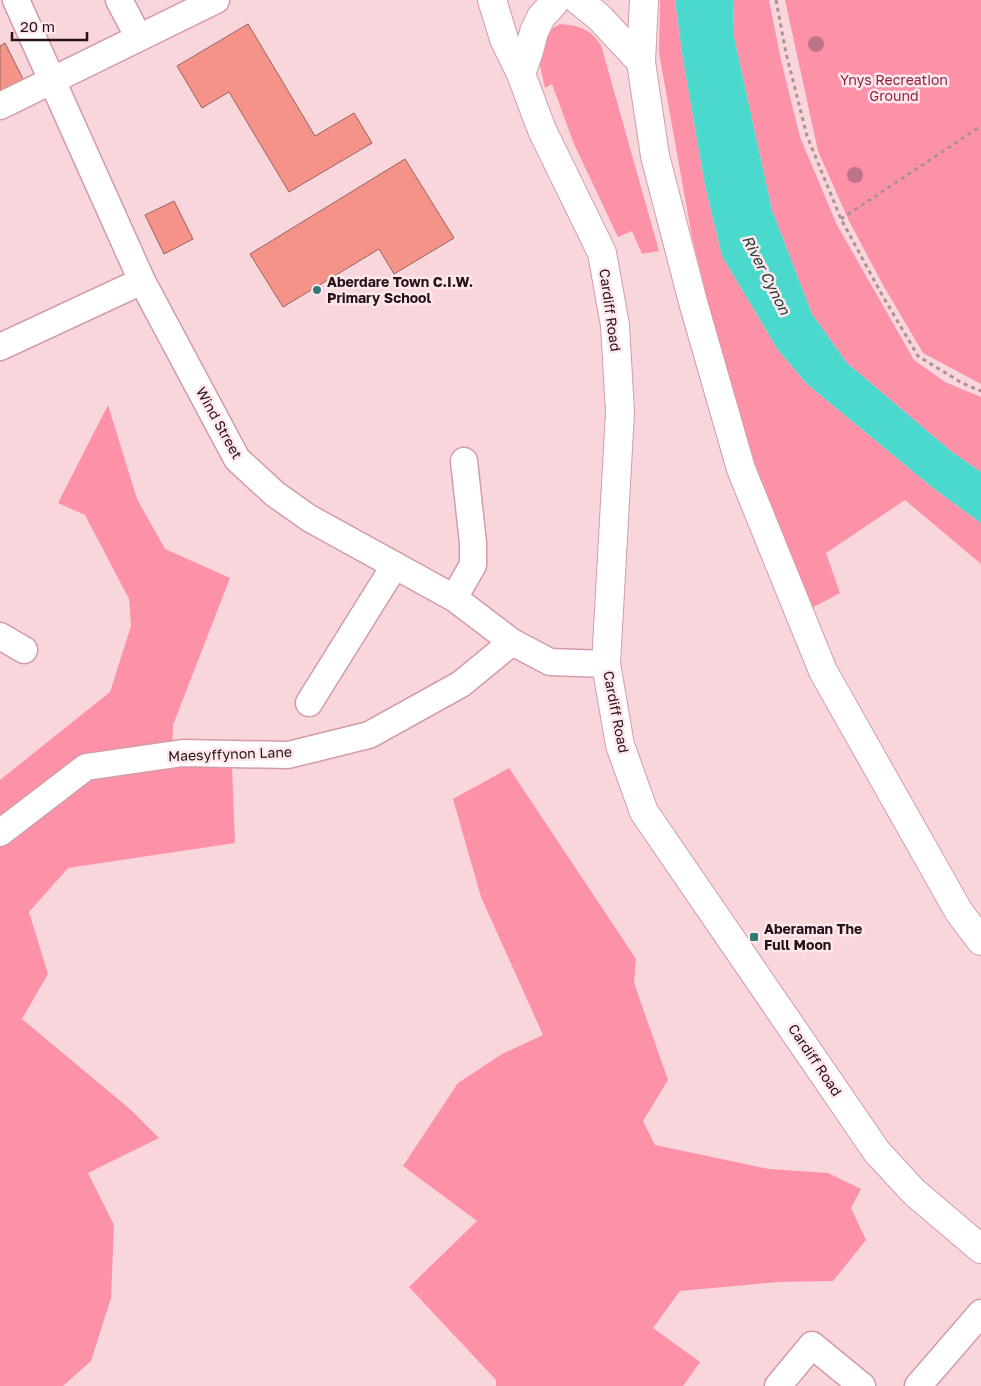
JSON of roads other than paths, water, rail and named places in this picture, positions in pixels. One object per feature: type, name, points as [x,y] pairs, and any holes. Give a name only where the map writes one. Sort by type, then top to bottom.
[{"type":"main road","name":"Cardiff Road","points":[[492,0],[504,39],[521,74],[542,130],[602,253],[615,326],[620,412],[606,664],[620,745],[644,812],[877,1152],[914,1192],[981,1249]]},
{"type":"main road","points":[[644,0],[641,62],[658,165],[692,302],[742,469],[823,671],[959,912],[981,940]]},
{"type":"main road","points":[[521,74],[530,51],[534,32],[541,17],[560,1],[600,16],[641,62]]},
{"type":"street","name":"Wind Street","points":[[16,0],[54,81],[142,281],[237,459],[275,494],[309,518],[454,598],[512,642],[550,662],[606,664]]},
{"type":"street","points":[[119,0],[139,38]]},
{"type":"street","points":[[0,106],[216,0]]},
{"type":"street","points":[[0,347],[142,281]]},
{"type":"street","points":[[454,598],[473,565],[473,543],[464,461]]},
{"type":"street","points":[[309,703],[395,565]]},
{"type":"street","points":[[0,636],[24,650]]},
{"type":"street","name":"Maesyffynon Lane","points":[[0,833],[86,767],[184,752],[288,755],[369,734],[461,684],[512,642]]},
{"type":"street","points":[[918,1386],[981,1313]]},
{"type":"street","points":[[778,1386],[812,1345],[862,1386]]},
{"type":"water","name":"River Cynon","points":[[675,0],[733,0],[734,37],[772,210],[812,314],[847,363],[952,452],[981,472],[981,523],[933,488],[807,384],[778,350],[722,256],[705,185],[683,59]]},
{"type":"place","name":"Aberdare Town C.I.W. Primary School","points":[[317,290]]},
{"type":"place","name":"Aberaman The Full Moon","points":[[754,937]]},
{"type":"park label","name":"Ynys Recreation Ground","points":[[894,88]]}]
